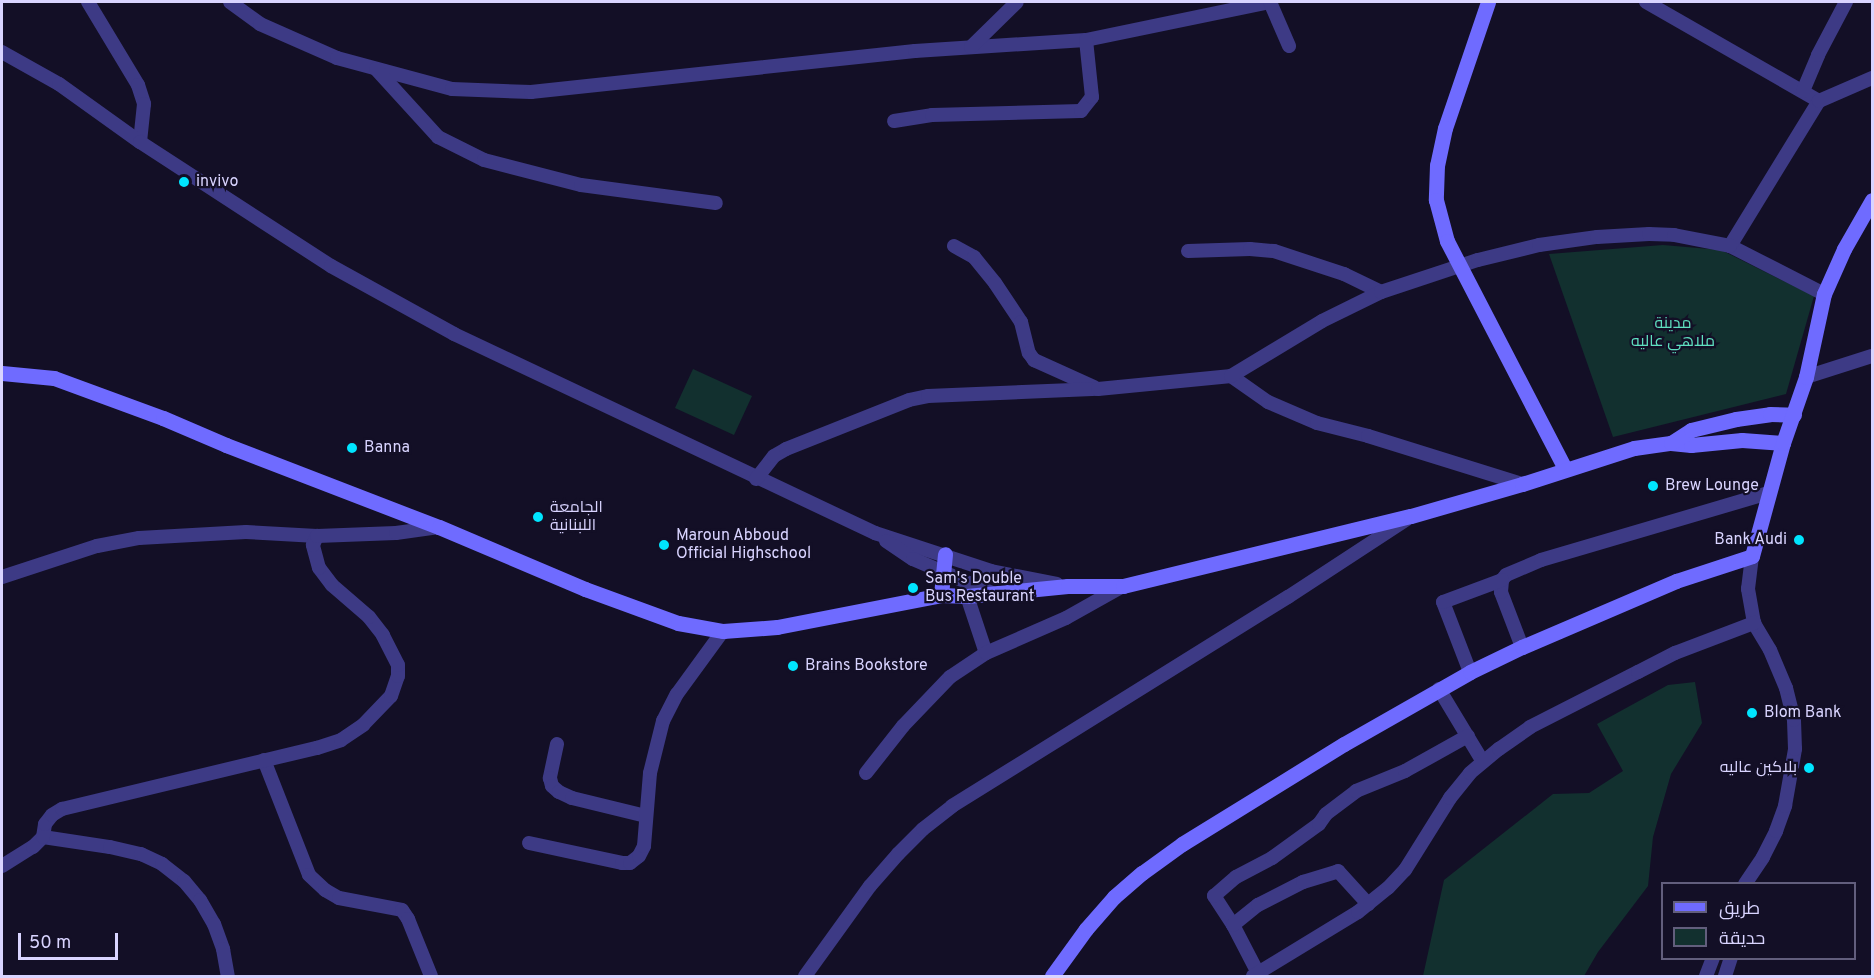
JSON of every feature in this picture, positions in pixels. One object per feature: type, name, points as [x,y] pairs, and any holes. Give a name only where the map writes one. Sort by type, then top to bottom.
[{"type":"main road","points":[[1488,2],[1444,128],[1437,165],[1436,201],[1439,218],[1459,266],[1565,469]]},
{"type":"main road","points":[[1052,976],[1086,929],[1114,897],[1142,873],[1266,791],[1439,689],[1522,646],[1676,581],[1752,555],[1783,443],[1806,377],[1824,294],[1844,249],[1872,200]]},
{"type":"main road","points":[[2,373],[54,378],[439,527],[594,592],[678,623],[723,631],[777,627],[941,595],[967,596],[1068,585],[1123,586],[1411,516],[1634,448],[1671,443],[1691,446],[1742,440],[1783,443]]},
{"type":"main road","points":[[1671,443],[1690,430],[1744,417],[1794,415]]},
{"type":"main road","points":[[1742,440],[1744,417]]},
{"type":"main road","points":[[941,595],[941,572],[945,554]]},
{"type":"street","points":[[88,2],[138,85],[144,104],[140,142]]},
{"type":"street","points":[[230,2],[260,24],[297,42],[376,69],[452,89],[531,92],[971,47],[1086,40],[1270,2],[1289,46]]},
{"type":"street","points":[[971,47],[1017,2]]},
{"type":"street","points":[[1646,2],[1819,100]]},
{"type":"street","points":[[1803,91],[1818,55],[1846,2]]},
{"type":"street","points":[[894,121],[932,115],[1081,111],[1092,97],[1086,40]]},
{"type":"street","points":[[2,52],[60,84],[140,142],[374,291],[454,334],[875,533],[945,554],[991,571],[1068,585]]},
{"type":"street","points":[[376,69],[438,137],[484,160],[581,185],[716,202]]},
{"type":"street","points":[[1730,246],[1819,100],[1872,78]]},
{"type":"street","points":[[756,478],[774,456],[909,400],[938,395],[1098,389],[1231,376],[1322,321],[1381,292],[1459,266],[1539,245],[1597,237],[1674,235],[1730,246],[1824,294]]},
{"type":"street","points":[[954,246],[974,257],[995,283],[1021,322],[1034,360],[1098,389]]},
{"type":"street","points":[[1188,251],[1250,249],[1274,251],[1344,274],[1381,292]]},
{"type":"street","points":[[1806,377],[1872,356]]},
{"type":"street","points":[[1231,376],[1243,387],[1268,402],[1317,423],[1368,436],[1522,484]]},
{"type":"street","points":[[1470,672],[1443,602],[1502,580],[1506,575],[1541,560],[1768,493]]},
{"type":"street","points":[[805,976],[870,886],[923,828],[952,806],[1288,597],[1411,516]]},
{"type":"street","points":[[2,577],[97,546],[140,537],[246,532],[317,536],[396,533],[439,527]]},
{"type":"street","points":[[875,533],[913,559],[994,593]]},
{"type":"street","points":[[2,866],[33,847],[43,837],[45,824],[52,815],[62,809],[151,789],[340,740],[380,710],[391,696],[398,676],[398,665],[383,635],[369,617],[332,585],[319,568],[313,545],[317,536]]},
{"type":"street","points":[[1752,555],[1748,589],[1754,623],[1770,650],[1786,688],[1794,720],[1795,749],[1785,806],[1763,857],[1756,882]]},
{"type":"street","points":[[1502,580],[1502,592],[1522,646]]},
{"type":"street","points":[[866,774],[922,703],[950,677],[986,653],[1066,618],[1123,586]]},
{"type":"street","points":[[967,596],[986,653]]},
{"type":"street","points":[[1468,736],[1405,771],[1356,791],[1326,814],[1319,824],[1272,858],[1236,877],[1214,896],[1233,925],[1256,975],[1368,904],[1405,870],[1450,798],[1483,762],[1530,727],[1675,653],[1754,623]]},
{"type":"street","points":[[528,843],[622,863],[630,862],[639,856],[644,846],[650,773],[663,721],[677,694],[723,631]]},
{"type":"street","points":[[1439,689],[1483,762]]},
{"type":"street","points":[[557,744],[550,778],[552,786],[559,792],[572,798],[646,816]]},
{"type":"street","points":[[264,760],[309,875],[325,890],[339,898],[402,910],[408,919],[431,976]]},
{"type":"street","points":[[43,837],[141,854],[162,864],[184,881],[200,900],[214,924],[223,949],[228,976]]},
{"type":"street","points":[[1746,882],[1763,857]]},
{"type":"street","points":[[1233,925],[1258,905],[1303,882],[1338,872],[1368,904]]},
{"type":"street","points":[[1706,976],[1712,960]]},
{"type":"street","points":[[1725,976],[1730,960]]},
{"type":"green space","name":"مدينة ملاهي عاليه","points":[[1663,245],[1721,250],[1814,296],[1786,394],[1613,437],[1549,254]]},
{"type":"green space","points":[[693,369],[752,396],[734,435],[675,408]]},
{"type":"green space","points":[[1695,682],[1702,723],[1671,774],[1653,837],[1648,886],[1598,952],[1584,976],[1423,976],[1444,880],[1553,794],[1589,793],[1623,771],[1597,724],[1668,685]]},
{"type":"place","name":"invivo","points":[[184,182]]},
{"type":"place","name":"Banna","points":[[352,448]]},
{"type":"place","name":"Brew Lounge","points":[[1653,486]]},
{"type":"place","name":"الجامعة اللبنانية","points":[[538,517]]},
{"type":"place","name":"Bank Audi","points":[[1799,540]]},
{"type":"place","name":"Maroun Abboud Official Highschool","points":[[664,545]]},
{"type":"place","name":"Sam's Double Bus Restaurant","points":[[913,588]]},
{"type":"place","name":"Brains Bookstore","points":[[793,666]]},
{"type":"place","name":"Blom Bank","points":[[1752,713]]},
{"type":"place","name":"بلاكين عاليه","points":[[1809,768]]}]
